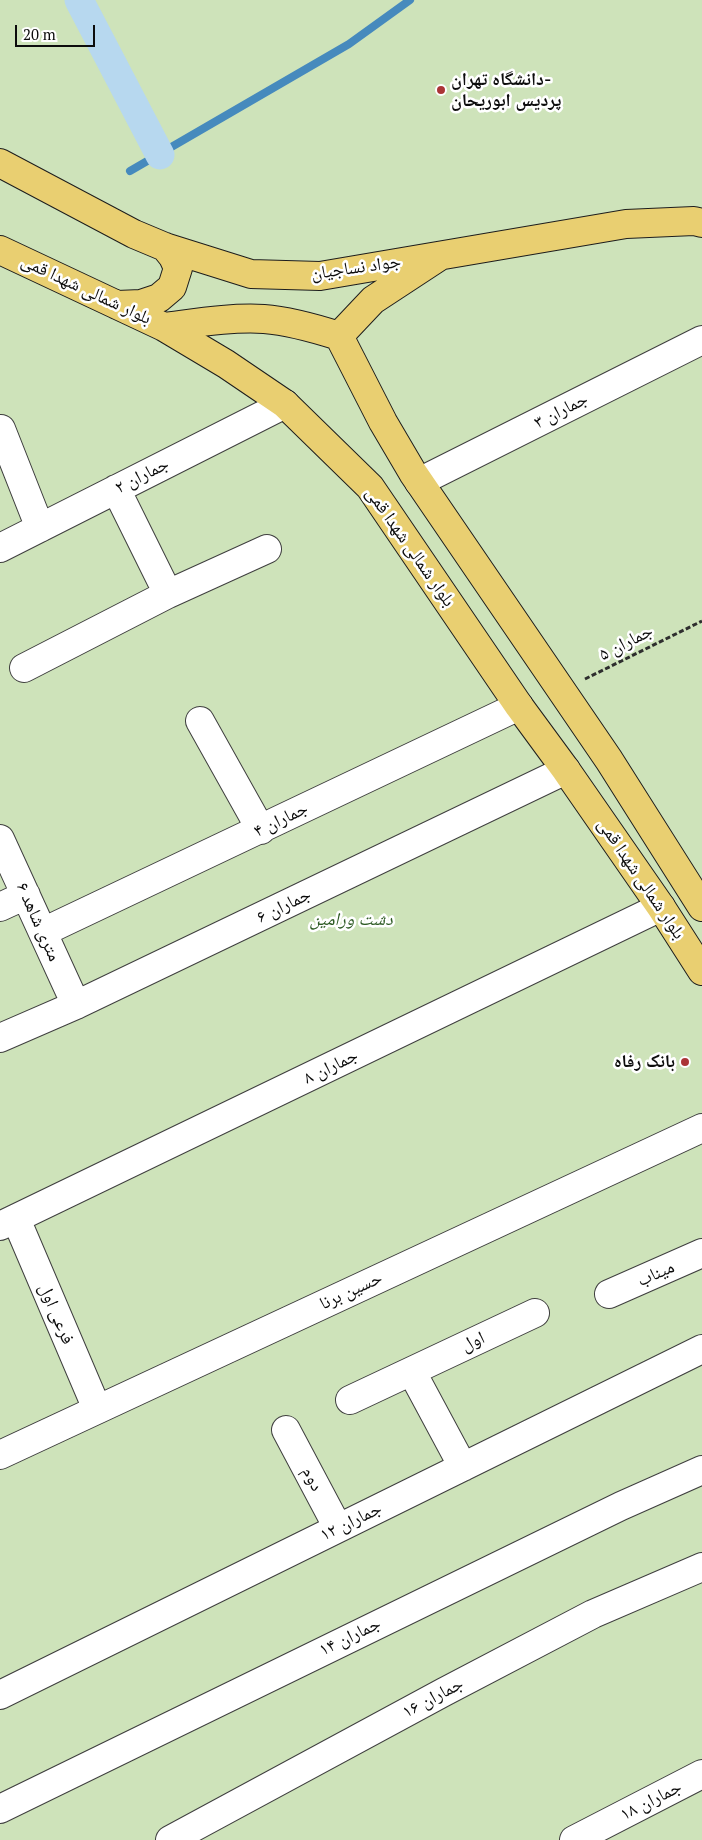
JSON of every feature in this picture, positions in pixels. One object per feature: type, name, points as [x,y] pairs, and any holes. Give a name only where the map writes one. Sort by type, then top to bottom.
[{"type":"main road","name":"جواد نساجیان","points":[[0,163],[134,234],[165,247],[251,274],[320,276],[626,224],[694,221],[702,223]]},
{"type":"main road","points":[[117,305],[141,304],[158,298],[172,287],[178,268],[173,257],[165,247]]},
{"type":"main road","name":"بلوار شمالی شهدا قمی","points":[[0,250],[164,328],[226,364],[285,404],[370,487],[519,706],[661,906],[702,971]]},
{"type":"main road","points":[[164,328],[212,321],[263,319],[302,325],[339,336],[373,300],[440,256]]},
{"type":"main road","name":"بلوار شمالی شهدا قمی","points":[[339,336],[383,422],[419,482],[609,760],[702,907]]},
{"type":"street","name":"جماران ۳","points":[[419,482],[702,340]]},
{"type":"street","name":"جماران ۲","points":[[0,548],[285,404]]},
{"type":"street","points":[[1,430],[40,528]]},
{"type":"street","points":[[116,489],[168,594]]},
{"type":"street","points":[[24,668],[168,594],[267,549]]},
{"type":"street","name":"جماران ۴","points":[[43,932],[519,706]]},
{"type":"street","points":[[200,720],[261,830]]},
{"type":"street","name":"جماران ۶","points":[[0,1038],[76,1005],[566,770]]},
{"type":"street","name":"۶ متری شاهد","points":[[0,839],[76,1005]]},
{"type":"street","points":[[0,907],[26,894]]},
{"type":"street","name":"جماران ۸","points":[[8,1223],[661,906]]},
{"type":"street","name":"حسین برنا","points":[[0,1454],[702,1128]]},
{"type":"street","name":"فرعی اول","points":[[8,1223],[97,1409]]},
{"type":"street","name":"میناب","points":[[609,1294],[702,1253]]},
{"type":"street","name":"اول","points":[[350,1400],[535,1313]]},
{"type":"street","name":"جماران ۱۲","points":[[0,1695],[702,1349]]},
{"type":"street","points":[[412,1372],[463,1467]]},
{"type":"street","name":"دوم","points":[[286,1430],[338,1528]]},
{"type":"street","name":"جماران ۱۴","points":[[0,1808],[604,1515],[702,1470]]},
{"type":"street","name":"جماران ۱۶","points":[[170,1840],[593,1614],[702,1567]]},
{"type":"street","name":"جماران ۱۸","points":[[574,1840],[702,1774]]},
{"type":"path","name":"جماران ۵","points":[[562,691],[702,621]]},
{"type":"green space","name":"دشت ورامین","points":[[0,0],[702,0],[702,1840],[0,1840]]},
{"type":"waterway","points":[[79,0],[160,155]]},
{"type":"waterway","points":[[130,171],[349,44],[410,0]]},
{"type":"place","name":"دانشگاه تهران- پردیس ابوریحان","points":[[441,90]]},
{"type":"place","name":"بانک رفاه","points":[[685,1062]]}]
